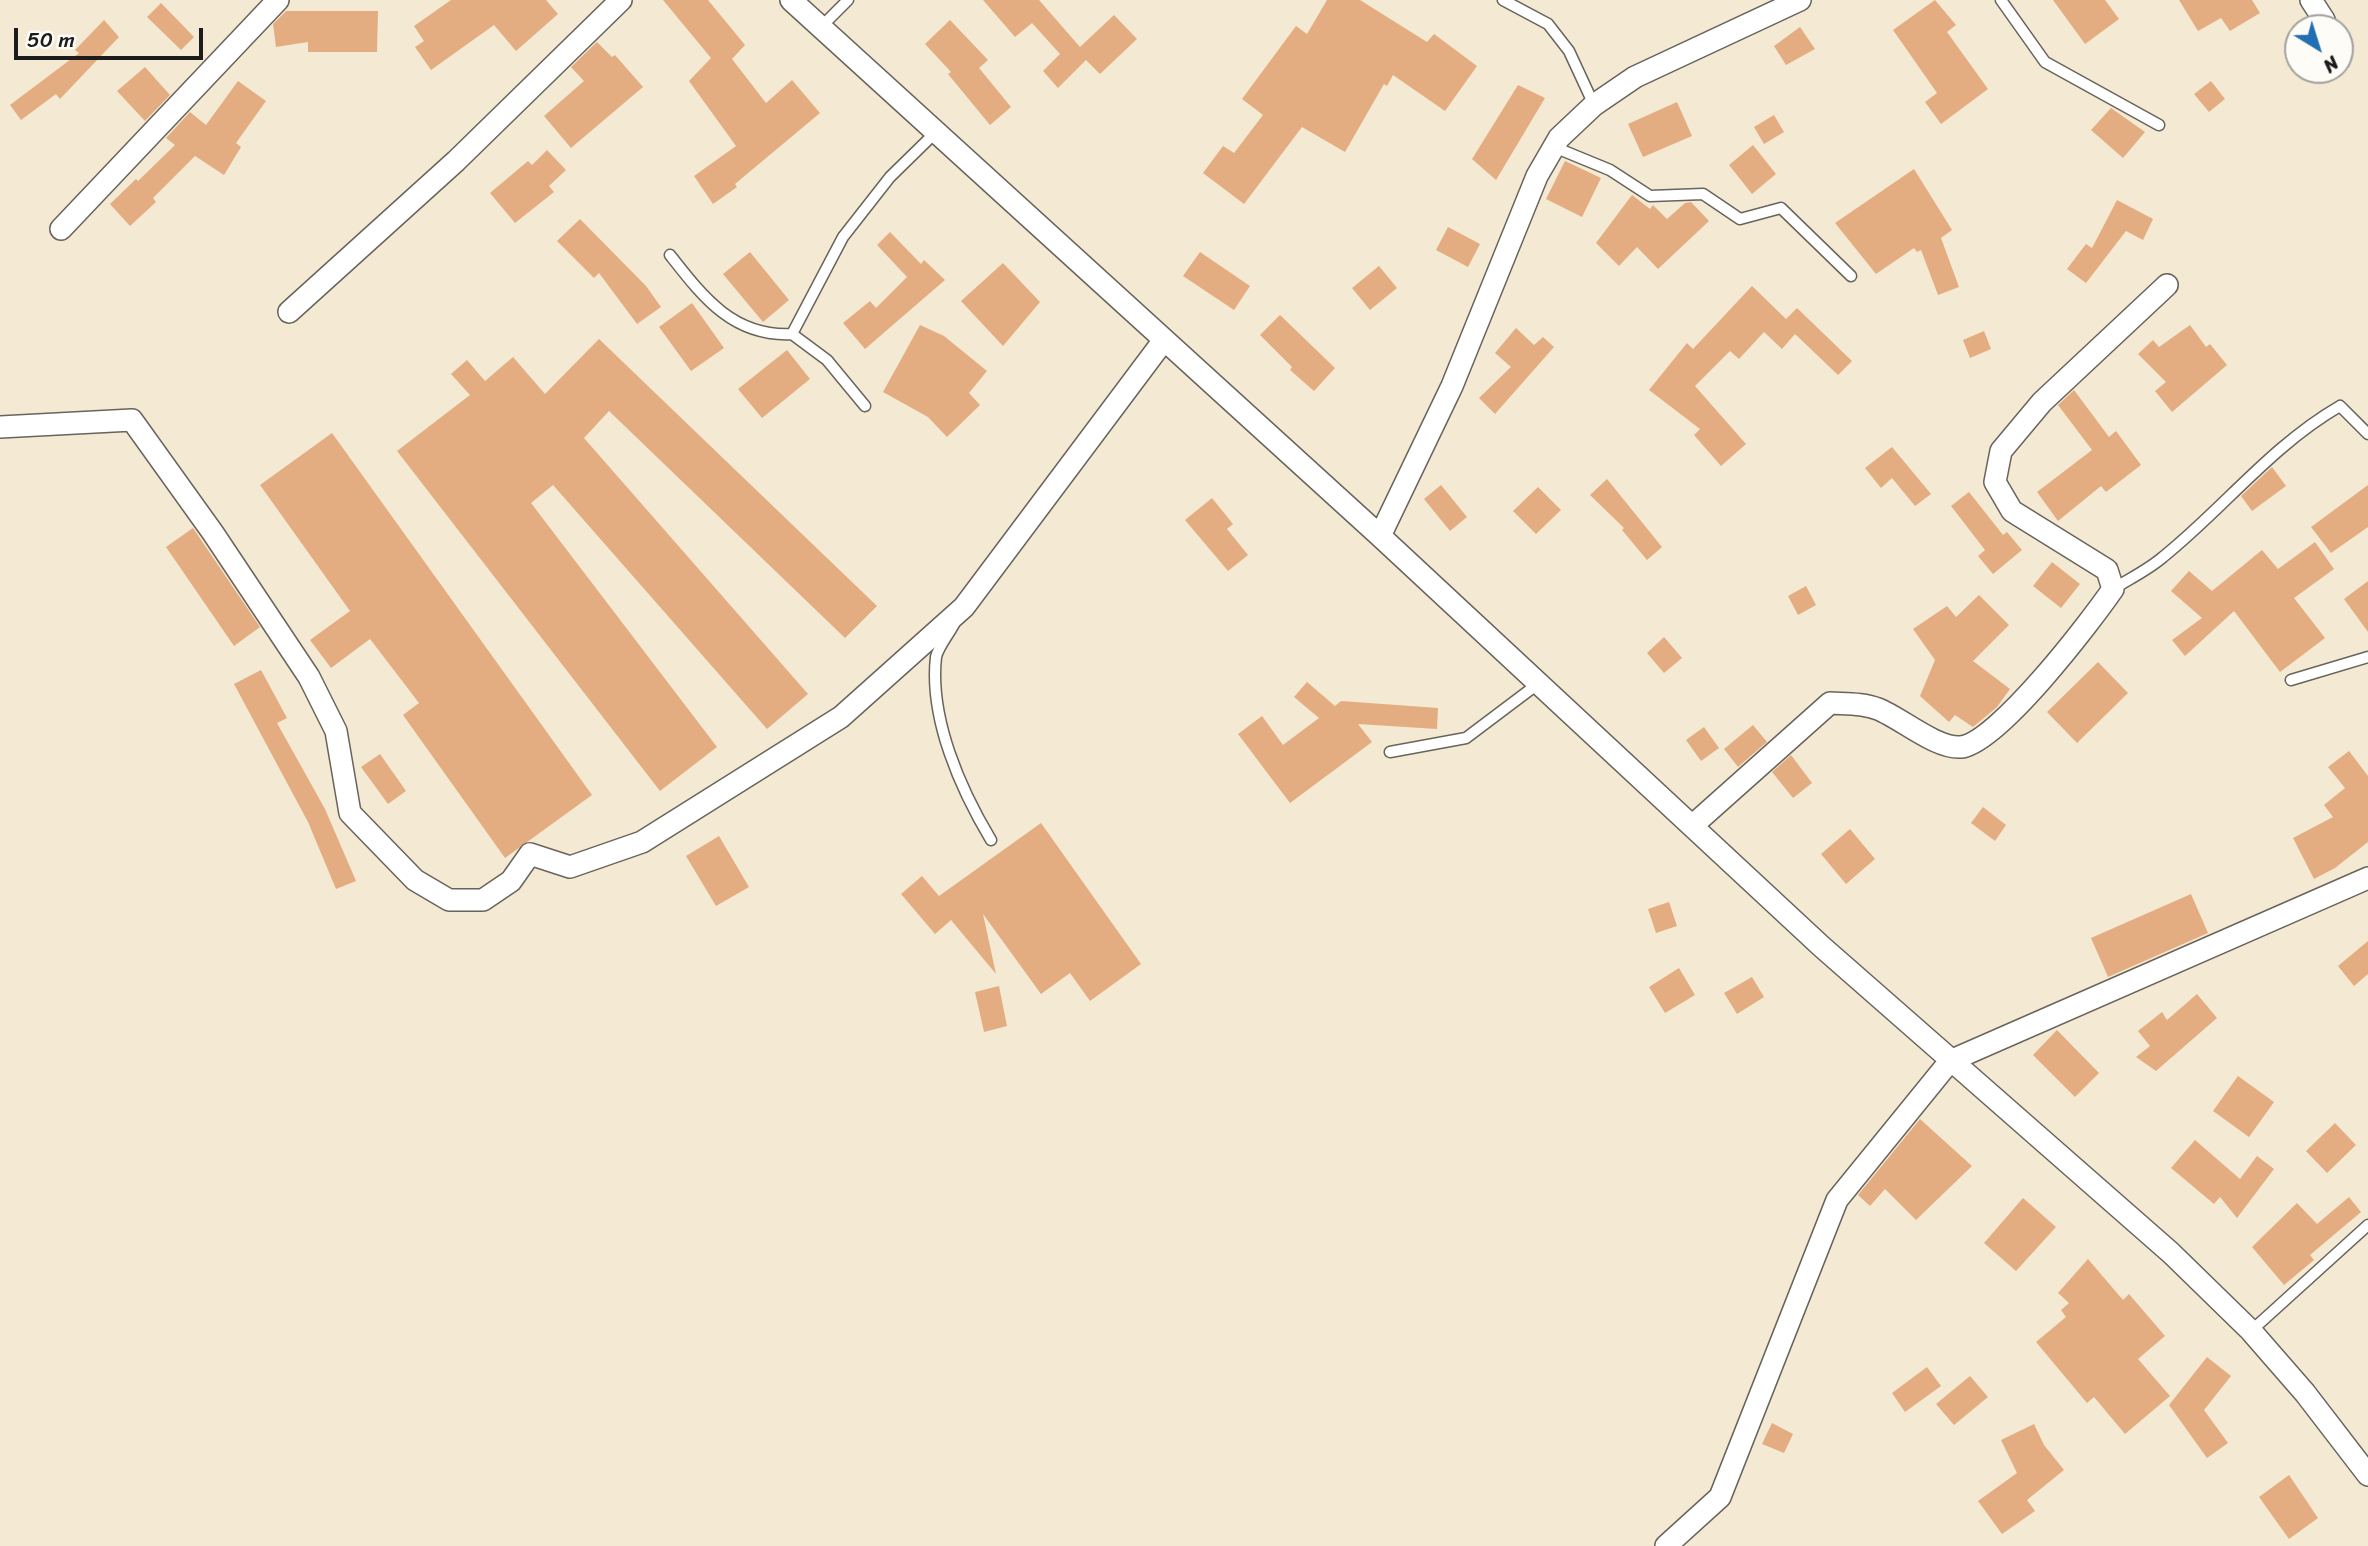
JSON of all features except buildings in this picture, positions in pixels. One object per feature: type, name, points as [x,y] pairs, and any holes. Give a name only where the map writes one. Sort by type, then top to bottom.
[{"type":"street","points":[[61,229],[278,0]]},
{"type":"street","points":[[289,312],[456,161],[621,0]]},
{"type":"street","points":[[791,0],[1380,536],[1950,1061],[2171,1253],[2251,1331],[2305,1393],[2368,1475]]},
{"type":"street","points":[[1380,536],[1452,386],[1537,176],[1554,147],[1594,105],[1664,62],[1800,0]]},
{"type":"street","points":[[1692,826],[1830,703],[1878,709],[1936,740],[1960,747],[1978,740],[2001,720],[2082,634],[2113,589],[2107,570],[2012,511],[1995,482],[2001,451],[2042,402],[2167,285]]},
{"type":"street","points":[[0,427],[132,420],[213,533],[309,677],[336,731],[350,813],[415,880],[449,900],[483,900],[510,881],[530,854],[570,867],[642,842],[842,717],[964,607],[1164,340]]},
{"type":"street","points":[[1666,1546],[1720,1497],[1836,1200],[1950,1061],[2368,878]]},
{"type":"lane","points":[[821,27],[848,0]]},
{"type":"lane","points":[[1503,0],[1548,24],[1569,51],[1594,105]]},
{"type":"lane","points":[[2001,0],[2045,62],[2159,125]]},
{"type":"lane","points":[[792,334],[843,237],[890,177],[936,132]]},
{"type":"lane","points":[[1554,147],[1609,170],[1650,196],[1703,194],[1740,219],[1782,208],[1851,276]]},
{"type":"lane","points":[[670,255],[708,302],[742,326],[772,335],[792,334],[827,360],[865,406]]},
{"type":"lane","points":[[2113,589],[2162,558],[2262,463],[2310,424],[2340,406],[2368,434]]},
{"type":"lane","points":[[964,607],[936,655],[938,695],[944,738],[957,774],[966,798],[991,841]]},
{"type":"lane","points":[[2291,680],[2368,657]]},
{"type":"lane","points":[[1390,752],[1466,738],[1539,683]]},
{"type":"lane","points":[[2251,1331],[2368,1225]]}]
